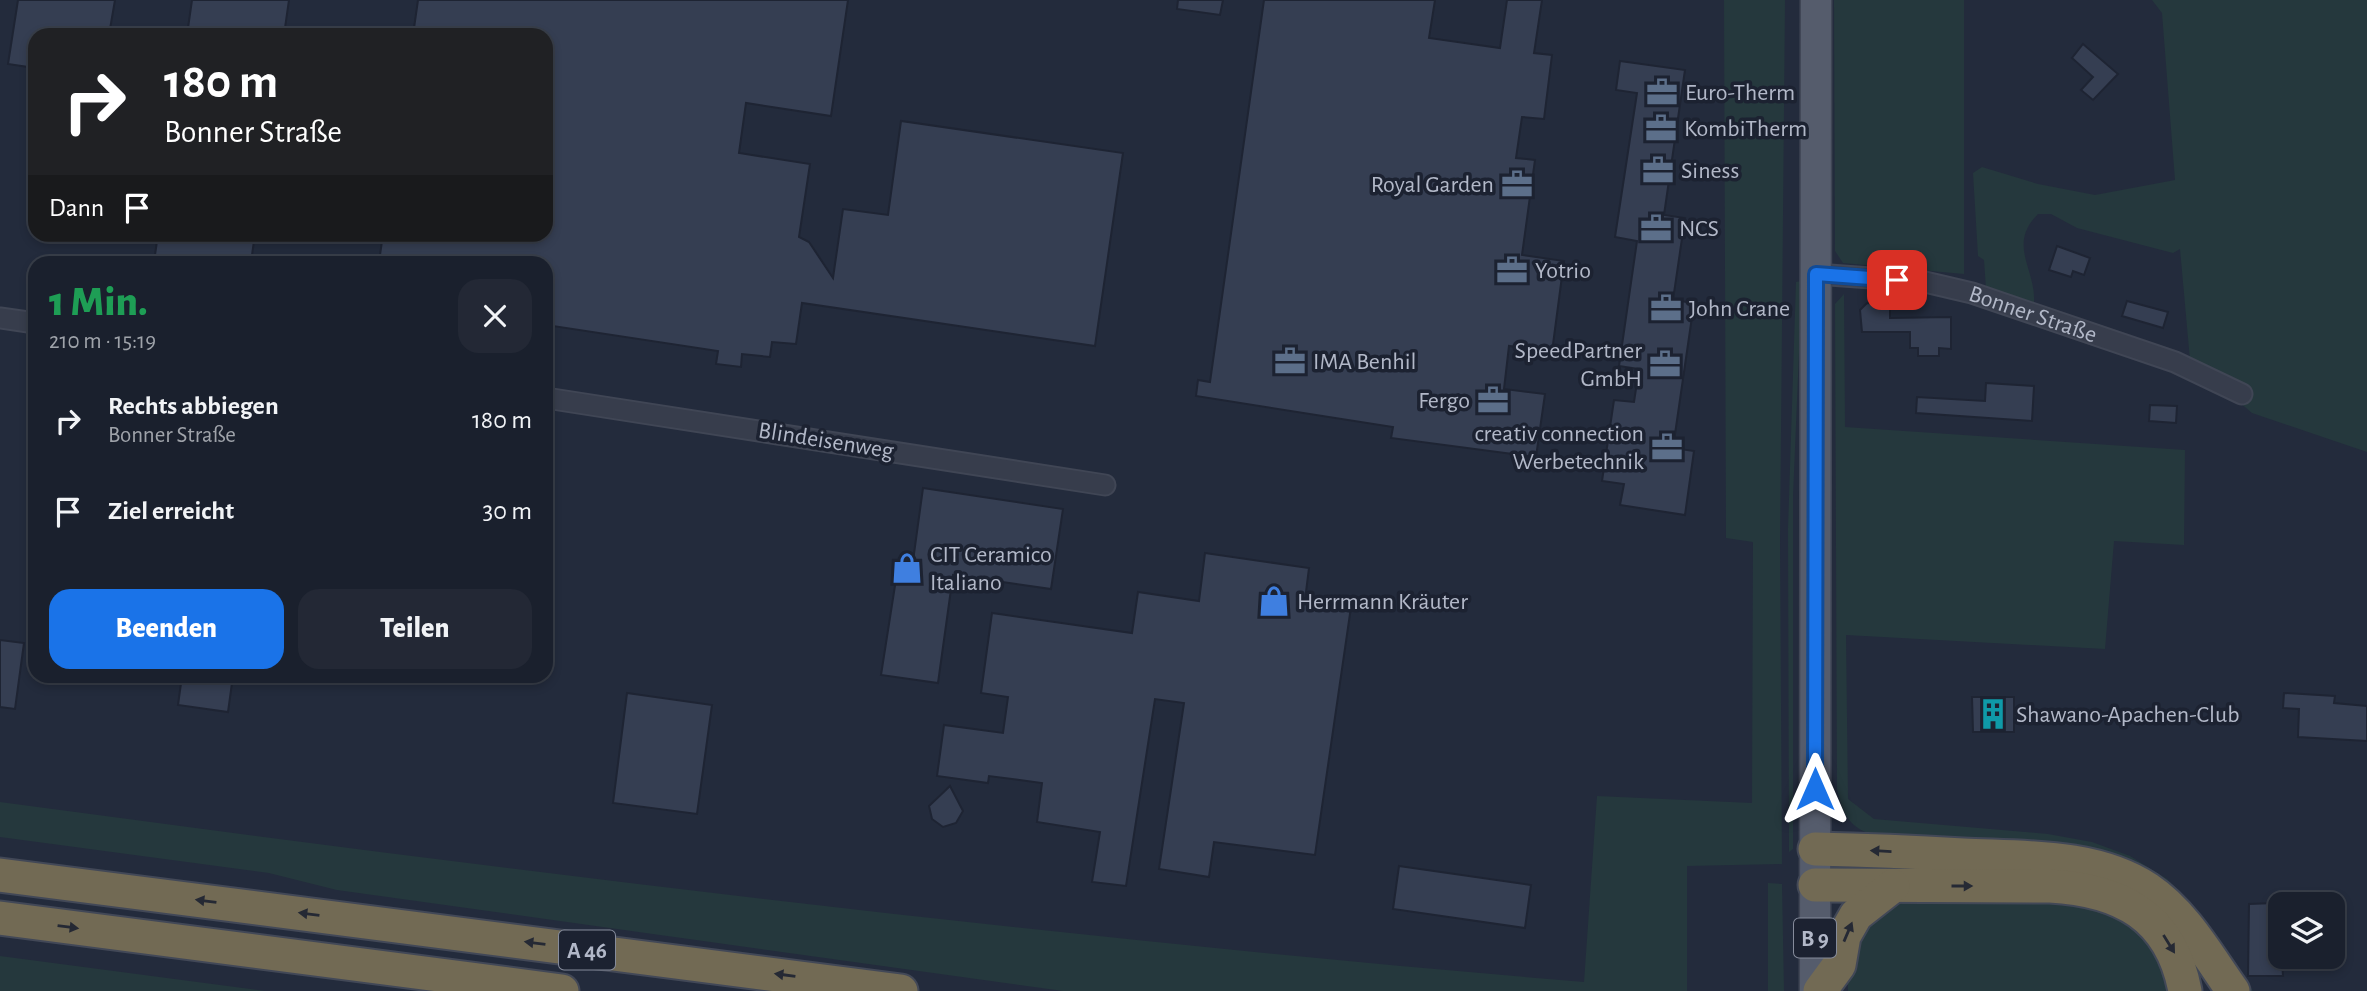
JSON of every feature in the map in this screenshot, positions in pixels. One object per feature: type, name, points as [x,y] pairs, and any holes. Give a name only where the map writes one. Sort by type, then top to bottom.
[{"type":"highway","points":[[1815,849],[2047,859],[2095,867],[2126,877],[2150,890],[2172,909],[2233,991]]},
{"type":"highway","name":"A 46","points":[[0,875],[901,991]]},
{"type":"highway","points":[[1815,885],[2050,886],[2081,888],[2108,895],[2132,906],[2155,925],[2176,956],[2185,991]]},
{"type":"highway","points":[[1817,991],[1839,965],[1844,936],[1856,915],[1893,886]]},
{"type":"highway","name":"A 46","points":[[0,918],[562,991]]},
{"type":"main road","name":"B 9","points":[[1816,0],[1817,991]]},
{"type":"street","name":"Bonner Straße","points":[[1816,274],[1924,282],[1972,293],[2175,362],[2242,394]]},
{"type":"street","points":[[0,318],[28,322]]},
{"type":"street","name":"Blindeisenweg","points":[[553,399],[1105,485]]},
{"type":"green space","points":[[1724,0],[1785,0],[1780,542],[1782,864],[1687,866],[1687,991],[1063,991],[337,890],[269,873],[0,837],[0,802],[791,902],[1187,945],[1584,982],[1597,796],[1752,803],[1753,542],[1726,538]]},
{"type":"green space","points":[[1834,0],[1964,0],[1964,274],[1843,263],[1835,251]]},
{"type":"green space","points":[[2152,0],[2367,0],[2367,452],[2252,413],[2190,360],[2180,249],[2173,253],[2077,228],[2051,214],[2038,214],[2029,225],[2024,247],[2034,303],[1986,289],[1984,260],[1978,256],[1973,173],[1982,167],[2038,184],[2095,195],[2175,180],[2162,13]]},
{"type":"green space","points":[[1802,281],[1793,496],[1793,849],[1789,852],[1788,529],[1796,282]]},
{"type":"green space","points":[[1844,294],[1845,427],[2185,450],[2184,545],[2114,541],[2105,649],[1846,635],[1848,799],[1874,819],[2048,834],[2092,842],[2130,856],[2167,879],[2203,918],[2253,991],[2242,991],[2196,923],[1871,834],[1857,827],[1847,817],[1837,789],[1835,304]]},
{"type":"green space","points":[[1768,883],[1782,884],[1784,991],[1768,991]]},
{"type":"green space","points":[[2052,897],[2103,907],[2143,932],[2174,991],[1848,991],[1850,958],[1856,938],[1894,899]]},
{"type":"green space","points":[[0,956],[265,991],[0,991]]},
{"type":"building","points":[[18,0],[115,0],[110,28],[28,28],[28,67],[8,64]]},
{"type":"building","points":[[192,0],[289,0],[285,28],[188,28]]},
{"type":"building","points":[[418,0],[848,0],[831,116],[746,103],[739,153],[810,164],[799,237],[809,242],[833,278],[843,209],[888,215],[901,121],[1123,153],[1095,346],[802,303],[796,344],[772,342],[770,357],[742,354],[741,367],[716,364],[718,351],[553,326],[553,256],[380,256],[382,242],[553,242],[553,28],[414,28]]},
{"type":"building","points":[[1178,0],[1223,0],[1220,15],[1177,9]]},
{"type":"building","points":[[1264,0],[1435,0],[1429,38],[1500,48],[1507,0],[1542,0],[1534,53],[1552,55],[1544,119],[1522,117],[1516,158],[1535,160],[1522,255],[1564,261],[1552,352],[1509,346],[1504,389],[1545,394],[1536,457],[1391,438],[1393,427],[1196,396],[1198,380],[1210,382]]},
{"type":"building","points":[[2083,44],[2118,74],[2093,100],[2081,90],[2093,77],[2072,58]]},
{"type":"building","points":[[1620,61],[1685,70],[1664,215],[1685,218],[1673,300],[1694,303],[1673,448],[1694,451],[1685,515],[1620,505],[1624,484],[1602,481],[1614,400],[1634,402],[1639,369],[1619,366],[1637,241],[1615,237],[1637,93],[1616,90]]},
{"type":"building","points":[[157,242],[254,242],[252,256],[155,256]]},
{"type":"building","points":[[2057,246],[2090,258],[2084,275],[2073,271],[2071,277],[2049,270]]},
{"type":"building","points":[[2127,301],[2168,312],[2163,328],[2122,316]]},
{"type":"building","points":[[1867,303],[1890,304],[1890,318],[1951,317],[1951,349],[1939,348],[1939,356],[1918,356],[1918,348],[1910,348],[1910,332],[1862,332],[1860,310]]},
{"type":"building","points":[[1986,383],[2034,386],[2032,421],[1916,413],[1917,397],[1985,401]]},
{"type":"building","points":[[2150,405],[2177,406],[2176,423],[2149,421]]},
{"type":"building","points":[[923,488],[1063,509],[1051,589],[953,575],[938,683],[881,675],[899,560],[913,561]]},
{"type":"building","points":[[1205,553],[1309,568],[1305,600],[1351,607],[1315,855],[1214,842],[1209,877],[1159,869],[1184,703],[1155,699],[1126,886],[1092,882],[1100,832],[1037,822],[1042,783],[989,776],[988,783],[937,776],[944,725],[1003,733],[1008,697],[981,693],[992,613],[1132,633],[1138,592],[1199,601]]},
{"type":"building","points":[[0,640],[24,643],[15,709],[0,707]]},
{"type":"building","points":[[181,683],[232,683],[228,712],[178,705]]},
{"type":"building","points":[[627,693],[712,705],[697,814],[613,803]]},
{"type":"building","points":[[2284,693],[2335,696],[2334,703],[2367,706],[2367,741],[2298,737],[2299,709],[2283,708]]},
{"type":"building","name":"Shawano-Apachen-Club","points":[[1972,697],[2014,697],[2014,732],[1973,732]]},
{"type":"building","points":[[950,786],[963,811],[956,823],[943,827],[932,819],[929,806]]},
{"type":"building","points":[[1399,866],[1531,885],[1525,928],[1393,909]]},
{"type":"building","points":[[2268,903],[2268,969],[2283,969],[2283,976],[2248,976],[2249,904]]},
{"type":"place","name":"Euro-Therm","points":[[1662,92]]},
{"type":"place","name":"KombiTherm","points":[[1661,128]]},
{"type":"place","name":"Siness","points":[[1658,170]]},
{"type":"place","name":"Royal Garden","points":[[1517,184]]},
{"type":"place","name":"NCS","points":[[1656,228]]},
{"type":"place","name":"Yotrio","points":[[1512,270]]},
{"type":"place","name":"John Crane","points":[[1666,308]]},
{"type":"place","name":"IMA Benhil","points":[[1290,361]]},
{"type":"place","name":"SpeedPartner GmbH","points":[[1665,364]]},
{"type":"place","name":"Fergo","points":[[1493,400]]},
{"type":"place","name":"creativ connection Werbetechnik","points":[[1667,447]]},
{"type":"place","name":"CIT Ceramico Italiano","points":[[907,568]]},
{"type":"place","name":"Herrmann Kräuter","points":[[1274,601]]},
{"type":"place","name":"Shawano-Apachen-Club","points":[[1993,714]]},
{"type":"route","points":[[1815,789],[1816,274],[1897,280]]}]
